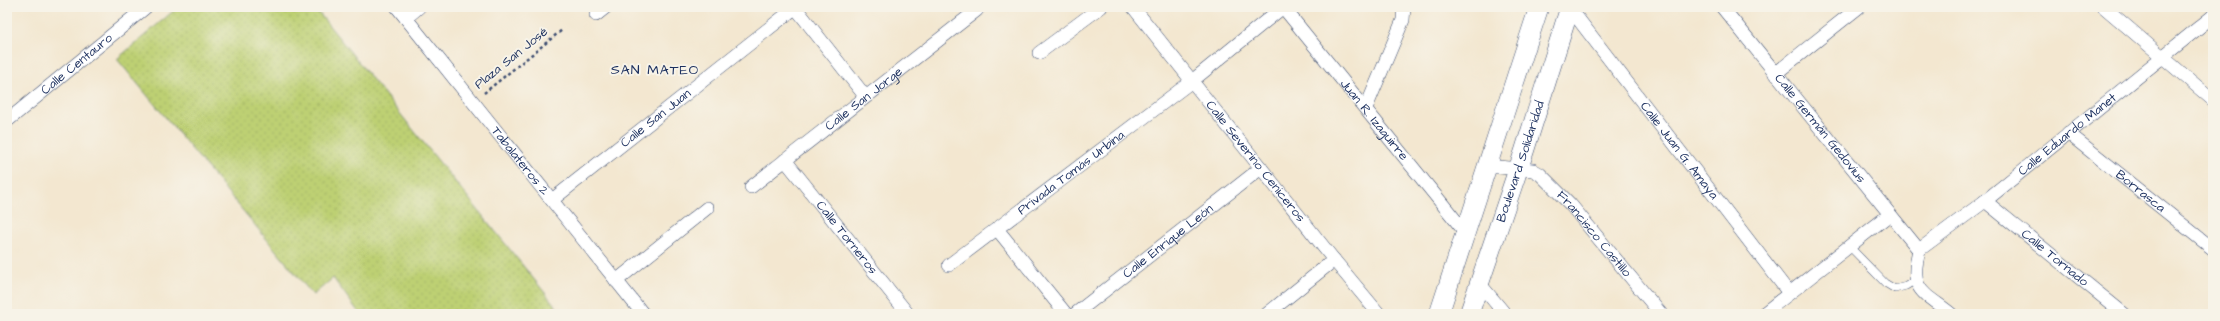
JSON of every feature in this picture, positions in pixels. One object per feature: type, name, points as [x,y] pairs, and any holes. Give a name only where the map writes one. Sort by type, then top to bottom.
[{"type":"main road","points":[[1439,314],[1539,7]]},
{"type":"main road","name":"Boulevard Solidaridad","points":[[1469,314],[1518,168],[1569,7]]},
{"type":"street","name":"Calle Centauro","points":[[7,121],[146,7]]},
{"type":"street","name":"Tabalateros 2","points":[[397,7],[643,314]]},
{"type":"street","points":[[406,18],[419,7]]},
{"type":"street","points":[[596,15],[606,7]]},
{"type":"street","points":[[796,7],[865,96]]},
{"type":"street","name":"Calle San Juan","points":[[552,200],[796,7]]},
{"type":"street","points":[[1038,53],[1101,7]]},
{"type":"street","name":"Calle Severino Ceniceros","points":[[1133,7],[1334,260],[1379,314]]},
{"type":"street","name":"Privada Tomás Urbina","points":[[949,265],[1192,81],[1283,7]]},
{"type":"street","name":"Juan R. Izaguirre","points":[[1283,7],[1465,232]]},
{"type":"street","points":[[1366,108],[1403,20],[1404,7]]},
{"type":"street","name":"Calle Juan G. Amaya","points":[[1569,7],[1789,293]]},
{"type":"street","name":"Calle Germán Gedovius","points":[[1722,7],[1889,215],[1919,250]]},
{"type":"street","points":[[1775,74],[1859,7]]},
{"type":"street","points":[[2104,7],[2213,100]]},
{"type":"street","name":"Calle San Jorge","points":[[751,187],[865,96],[977,10]]},
{"type":"street","name":"Calle Eduardo Manet","points":[[1919,250],[1985,201],[2213,16]]},
{"type":"street","name":"Borrasca","points":[[2068,133],[2213,249]]},
{"type":"street","name":"Calle Torneros","points":[[785,160],[901,312]]},
{"type":"street","name":"Francisco Castillo","points":[[1486,166],[1533,170],[1553,186],[1661,314]]},
{"type":"street","name":"Calle Enrique León","points":[[1075,314],[1261,168]]},
{"type":"street","name":"Calle Tornado","points":[[1985,201],[2124,314]]},
{"type":"street","points":[[616,281],[707,208]]},
{"type":"street","points":[[1763,314],[1889,215]]},
{"type":"street","points":[[997,229],[1066,314]]},
{"type":"street","points":[[1919,250],[1914,270],[1919,287],[1951,314]]},
{"type":"street","points":[[1267,314],[1334,260]]},
{"type":"street","points":[[1479,283],[1505,314]]},
{"type":"lane","points":[[1850,246],[1885,283],[1895,289],[1906,286],[1916,280]]},
{"type":"path","name":"Plaza San José","points":[[473,102],[562,30]]},
{"type":"green space","points":[[178,7],[314,7],[562,314],[360,314],[333,278],[313,295],[117,59]]},
{"type":"district","name":"SAN MATEO","points":[[655,70]]}]
